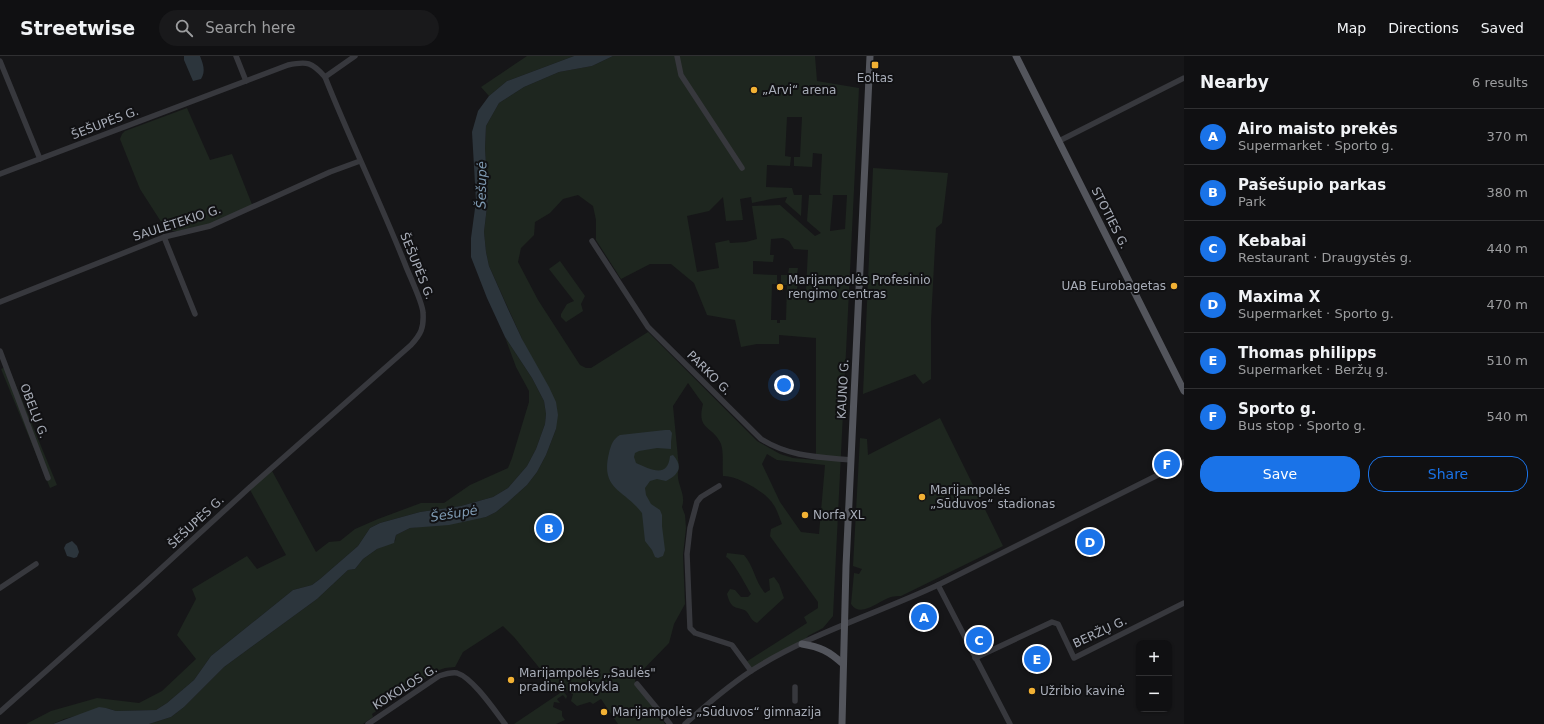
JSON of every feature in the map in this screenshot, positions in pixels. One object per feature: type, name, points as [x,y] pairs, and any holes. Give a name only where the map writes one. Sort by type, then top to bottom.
[{"type":"main road","name":"KAUNO G.","points":[[842,724],[844,625],[870,56]]},
{"type":"main road","name":"STOTIES G.","points":[[1016,56],[1184,391]]},
{"type":"main road","points":[[802,644],[822,649],[832,654],[843,664]]},
{"type":"street","points":[[236,56],[246,81]]},
{"type":"street","points":[[325,77],[355,56]]},
{"type":"street","points":[[677,56],[681,76],[742,168]]},
{"type":"street","points":[[0,61],[40,159]]},
{"type":"street","name":"ŠEŠUPĖS G.","points":[[0,174],[288,65],[306,63],[316,67],[325,77],[396,243],[423,311],[423,324],[420,335],[411,346],[249,488],[148,581],[0,712]]},
{"type":"street","points":[[1059,141],[1184,78]]},
{"type":"street","name":"SAULĖTEKIO G.","points":[[0,302],[164,237],[210,226],[330,172],[360,161]]},
{"type":"street","points":[[164,237],[195,314]]},
{"type":"street","name":"PARKO G.","points":[[592,241],[648,327],[739,419],[761,439],[774,447],[792,453],[851,460]]},
{"type":"street","name":"OBELŲ G.","points":[[0,350],[48,478]]},
{"type":"street","points":[[685,724],[721,693],[752,671],[802,644],[938,585],[1182,464]]},
{"type":"street","points":[[719,486],[701,497],[697,502],[690,528],[687,554],[690,628],[695,633],[732,645],[752,671]]},
{"type":"street","points":[[0,588],[36,564]]},
{"type":"street","points":[[938,585],[1010,724]]},
{"type":"street","name":"BERŽŲ G.","points":[[975,658],[1052,622],[1058,624],[1074,658],[1184,603]]},
{"type":"street","name":"KOKOLOS G.","points":[[368,724],[432,680],[452,672],[461,675],[476,687],[505,724]]},
{"type":"street","points":[[637,684],[670,724]]},
{"type":"street","points":[[795,687],[795,701]]},
{"type":"shaded area","points":[[527,56],[574,56],[507,81],[489,96],[481,87]]},
{"type":"shaded area","points":[[613,56],[815,56],[817,81],[859,88],[833,616],[823,628],[808,636],[802,644],[751,671],[746,662],[807,623],[804,617],[818,608],[818,602],[770,536],[771,529],[782,524],[773,504],[764,494],[743,481],[729,476],[723,476],[721,444],[718,438],[704,424],[701,413],[703,404],[688,383],[673,406],[679,468],[678,478],[683,497],[682,507],[685,515],[686,528],[683,555],[685,604],[674,624],[669,643],[636,677],[635,681],[656,706],[665,724],[618,724],[601,699],[593,704],[590,702],[577,706],[571,701],[573,694],[568,692],[565,688],[563,691],[567,696],[566,699],[563,695],[557,699],[560,703],[554,702],[553,707],[562,711],[562,716],[565,720],[556,724],[514,724],[560,693],[514,637],[503,626],[463,652],[455,667],[436,671],[372,714],[373,717],[363,724],[149,724],[171,717],[184,707],[224,667],[317,599],[348,570],[355,569],[363,559],[377,549],[395,541],[396,535],[410,528],[486,517],[496,512],[507,503],[527,485],[537,472],[546,455],[556,429],[522,339],[489,266],[484,232],[488,198],[485,148],[486,126],[499,103],[524,87],[559,72],[592,66]],"holes":[[[787,117],[802,117],[800,157],[794,157],[794,166],[812,167],[813,153],[822,154],[820,193],[822,195],[809,195],[807,221],[821,233],[815,236],[780,205],[752,206],[757,239],[746,242],[730,243],[729,240],[715,243],[719,268],[697,272],[687,216],[709,211],[723,197],[726,221],[743,220],[740,199],[751,197],[752,203],[787,197],[785,202],[801,216],[802,195],[794,195],[792,188],[766,187],[767,165],[790,166],[791,157],[785,156]],[[578,195],[593,206],[596,220],[596,240],[621,279],[650,264],[671,264],[694,283],[707,315],[735,320],[741,347],[757,344],[779,344],[779,335],[816,338],[816,460],[793,458],[780,454],[757,441],[648,332],[591,368],[586,368],[580,365],[538,300],[518,262],[521,248],[534,235],[535,222],[550,213],[563,199]],[[833,195],[847,195],[845,229],[830,231]],[[783,238],[789,241],[794,249],[808,250],[806,290],[797,289],[798,281],[796,280],[798,268],[789,268],[788,275],[781,275],[781,285],[787,285],[786,320],[780,320],[780,323],[777,323],[777,320],[771,320],[772,284],[777,284],[777,275],[753,274],[753,261],[773,262],[774,255],[770,255],[771,239]],[[767,454],[777,460],[825,465],[819,534],[801,532],[780,502],[762,464]]]},
{"type":"shaded area","points":[[187,108],[210,160],[232,154],[253,207],[201,231],[167,231],[140,189],[120,139],[125,131]]},
{"type":"shaded area","points":[[873,168],[948,173],[942,223],[936,228],[931,321],[931,379],[923,384],[915,374],[863,394]]},
{"type":"shaded area","points":[[560,261],[585,296],[581,304],[583,311],[566,322],[561,317],[561,314],[567,304],[574,301],[549,269]]},
{"type":"shaded area","points":[[505,337],[532,378],[544,401],[546,414],[545,424],[536,449],[527,466],[508,488],[493,497],[461,506],[420,512],[380,523],[370,528],[358,546],[320,579],[312,585],[293,590],[211,656],[194,680],[167,703],[156,710],[116,711],[106,708],[64,719],[53,724],[26,724],[51,711],[97,698],[139,703],[162,691],[196,659],[177,635],[196,599],[192,589],[247,556],[257,569],[286,555],[249,488],[271,469],[316,552],[329,542],[340,541],[355,529],[378,519],[421,503],[444,503],[470,485],[508,468],[529,402],[529,391],[516,367]]},
{"type":"shaded area","points":[[8,366],[57,485],[50,488],[1,369]]},
{"type":"shaded area","name":"Marijampolės „Sūduvos“ stadionas","points":[[940,418],[1003,546],[901,596],[891,597],[865,609],[860,610],[855,608],[851,604],[854,573],[859,574],[862,569],[853,566],[860,438],[867,439],[868,455]]},
{"type":"shaded area","points":[[727,553],[744,555],[765,593],[770,590],[769,579],[774,577],[779,584],[784,598],[757,623],[746,611],[735,607],[729,601],[727,594],[730,589],[735,590],[741,597],[748,597],[751,594],[736,568],[726,557]]},
{"type":"water","points":[[184,56],[200,56],[204,70],[201,79],[193,81],[184,60]]},
{"type":"water","name":"Šešupė","points":[[574,56],[613,56],[592,66],[559,72],[524,87],[499,103],[486,126],[485,148],[488,198],[484,232],[489,266],[522,339],[556,402],[558,415],[556,429],[546,455],[537,472],[527,485],[496,512],[486,517],[449,525],[410,528],[396,535],[394,543],[377,549],[363,559],[355,569],[348,570],[317,599],[224,667],[184,707],[171,717],[149,724],[53,724],[99,707],[116,711],[156,710],[167,703],[194,680],[211,656],[293,590],[312,585],[320,579],[358,546],[370,528],[380,523],[420,512],[461,506],[493,497],[508,488],[527,466],[536,449],[545,424],[546,414],[544,401],[532,378],[505,337],[487,298],[471,257],[471,238],[476,201],[472,132],[478,111],[489,96],[507,81]]},
{"type":"water","points":[[670,430],[672,433],[671,449],[657,448],[639,451],[635,453],[634,457],[636,463],[647,468],[662,470],[666,468],[669,463],[670,456],[673,455],[679,467],[674,476],[666,481],[657,479],[650,481],[645,488],[646,495],[651,504],[660,510],[662,515],[665,550],[663,556],[658,558],[655,557],[645,541],[642,513],[615,488],[608,475],[607,465],[609,453],[614,440],[620,435]]},
{"type":"water","points":[[72,541],[77,546],[79,552],[77,557],[74,558],[67,556],[64,548],[66,544]]},
{"type":"place","name":"Eoltas","points":[[875,65]]},
{"type":"place","name":"„Arvi“ arena","points":[[754,90]]},
{"type":"place","name":"UAB Eurobagetas","points":[[1174,286]]},
{"type":"place","name":"Marijampolės Profesinio rengimo centras","points":[[780,287]]},
{"type":"place","name":"Sporto g.","points":[[1167,464]]},
{"type":"place","name":"Marijampolės „Sūduvos“ stadionas","points":[[922,497]]},
{"type":"place","name":"Norfa XL","points":[[805,515]]},
{"type":"place","name":"Pašešupio parkas","points":[[549,528]]},
{"type":"place","name":"Maxima X","points":[[1090,542]]},
{"type":"place","name":"Airo maisto prekės","points":[[924,617]]},
{"type":"place","name":"Kebabai","points":[[979,640]]},
{"type":"place","name":"Thomas philipps","points":[[1037,659]]},
{"type":"place","name":"Marijampolės ,,Saulės\" pradinė mokykla","points":[[511,680]]},
{"type":"place","name":"Užribio kavinė","points":[[1032,691]]},
{"type":"place","name":"Marijampolės „Sūduvos“ gimnazija","points":[[604,712]]}]
